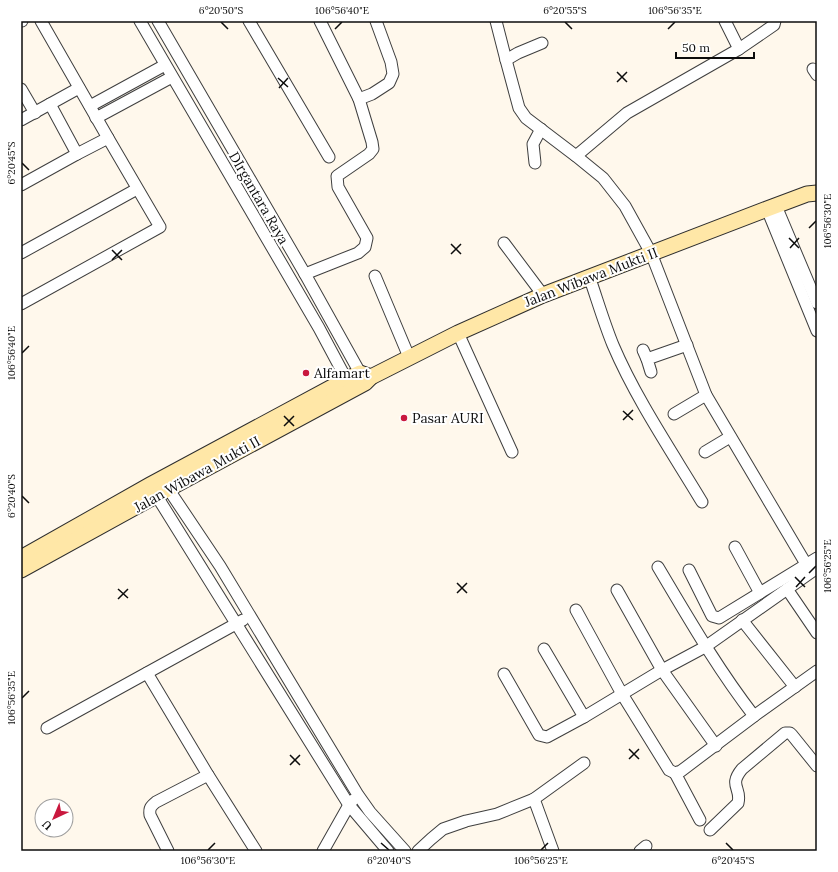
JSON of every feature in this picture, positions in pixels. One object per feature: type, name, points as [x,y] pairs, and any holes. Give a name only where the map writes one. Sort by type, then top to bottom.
[{"type":"main road","name":"Jalan Wibawa Mukti II","points":[[21,558],[159,487],[359,380],[458,332],[589,276],[807,194],[817,193]]},
{"type":"main road","name":"Jalan Wibawa Mukti II","points":[[21,570],[159,487]]},
{"type":"street","points":[[21,304],[160,227],[41,21]]},
{"type":"street","name":"DIrgantara Raya","points":[[140,21],[319,328],[359,380]]},
{"type":"street","name":"DIrgantara Raya","points":[[158,21],[332,322],[359,380]]},
{"type":"street","points":[[249,21],[329,157]]},
{"type":"street","points":[[305,274],[358,254],[366,247],[367,238],[338,187],[337,176],[369,154],[373,149],[359,99],[320,21]]},
{"type":"street","points":[[359,99],[372,94],[388,83],[393,74],[391,62],[376,21]]},
{"type":"street","points":[[725,21],[739,49]]},
{"type":"street","points":[[576,156],[627,113],[739,49],[774,25],[775,21]]},
{"type":"street","points":[[501,22],[506,60],[519,108],[526,118],[541,128],[603,178],[625,206],[651,253],[706,395],[730,437],[812,566]]},
{"type":"street","points":[[506,60],[518,53],[542,43]]},
{"type":"street","points":[[90,106],[165,65]]},
{"type":"street","points":[[96,118],[172,77]]},
{"type":"street","points":[[21,120],[79,88]]},
{"type":"street","points":[[21,89],[35,113]]},
{"type":"street","points":[[50,104],[77,154]]},
{"type":"street","points":[[201,128],[216,120]]},
{"type":"street","points":[[535,163],[533,144],[541,128]]},
{"type":"street","points":[[21,185],[108,138]]},
{"type":"street","points":[[21,253],[137,189]]},
{"type":"street","points":[[772,207],[817,304]]},
{"type":"street","points":[[772,207],[817,329]]},
{"type":"street","points":[[504,243],[543,295]]},
{"type":"street","points":[[375,276],[409,357]]},
{"type":"street","points":[[589,276],[613,345],[626,372],[702,502]]},
{"type":"street","points":[[319,328],[332,322]]},
{"type":"street","points":[[458,332],[512,452]]},
{"type":"street","points":[[651,372],[645,355],[687,345]]},
{"type":"street","points":[[674,414],[706,395]]},
{"type":"street","points":[[705,452],[730,437]]},
{"type":"street","points":[[159,487],[220,566],[358,795],[405,851]]},
{"type":"street","points":[[159,487],[237,623],[349,805],[388,851]]},
{"type":"street","points":[[735,547],[760,593]]},
{"type":"street","points":[[504,674],[539,735],[547,738],[662,670],[705,647],[787,589],[812,566],[817,558]]},
{"type":"street","points":[[689,570],[712,616],[719,618],[760,593],[812,566]]},
{"type":"street","points":[[658,567],[705,647],[733,689],[754,716]]},
{"type":"street","points":[[787,589],[817,633]]},
{"type":"street","points":[[617,590],[662,670],[716,746]]},
{"type":"street","points":[[576,610],[622,694],[670,770],[674,773],[700,820]]},
{"type":"street","points":[[48,728],[249,616]]},
{"type":"street","points":[[742,620],[795,687]]},
{"type":"street","points":[[544,650],[584,717]]},
{"type":"street","points":[[674,773],[681,771],[817,671]]},
{"type":"street","points":[[147,673],[208,775],[256,851]]},
{"type":"street","points":[[710,830],[738,803],[739,798],[735,785],[737,774],[785,733],[790,733],[792,735],[817,766]]},
{"type":"street","points":[[418,851],[443,829],[466,821],[497,814],[534,799],[584,763]]},
{"type":"street","points":[[168,851],[150,815],[149,810],[151,806],[208,775]]},
{"type":"street","points":[[322,851],[349,805],[358,795]]},
{"type":"street","points":[[534,799],[553,851]]},
{"type":"place","name":"Alfamart","points":[[306,373]]},
{"type":"place","name":"Pasar AURI","points":[[404,418]]}]
